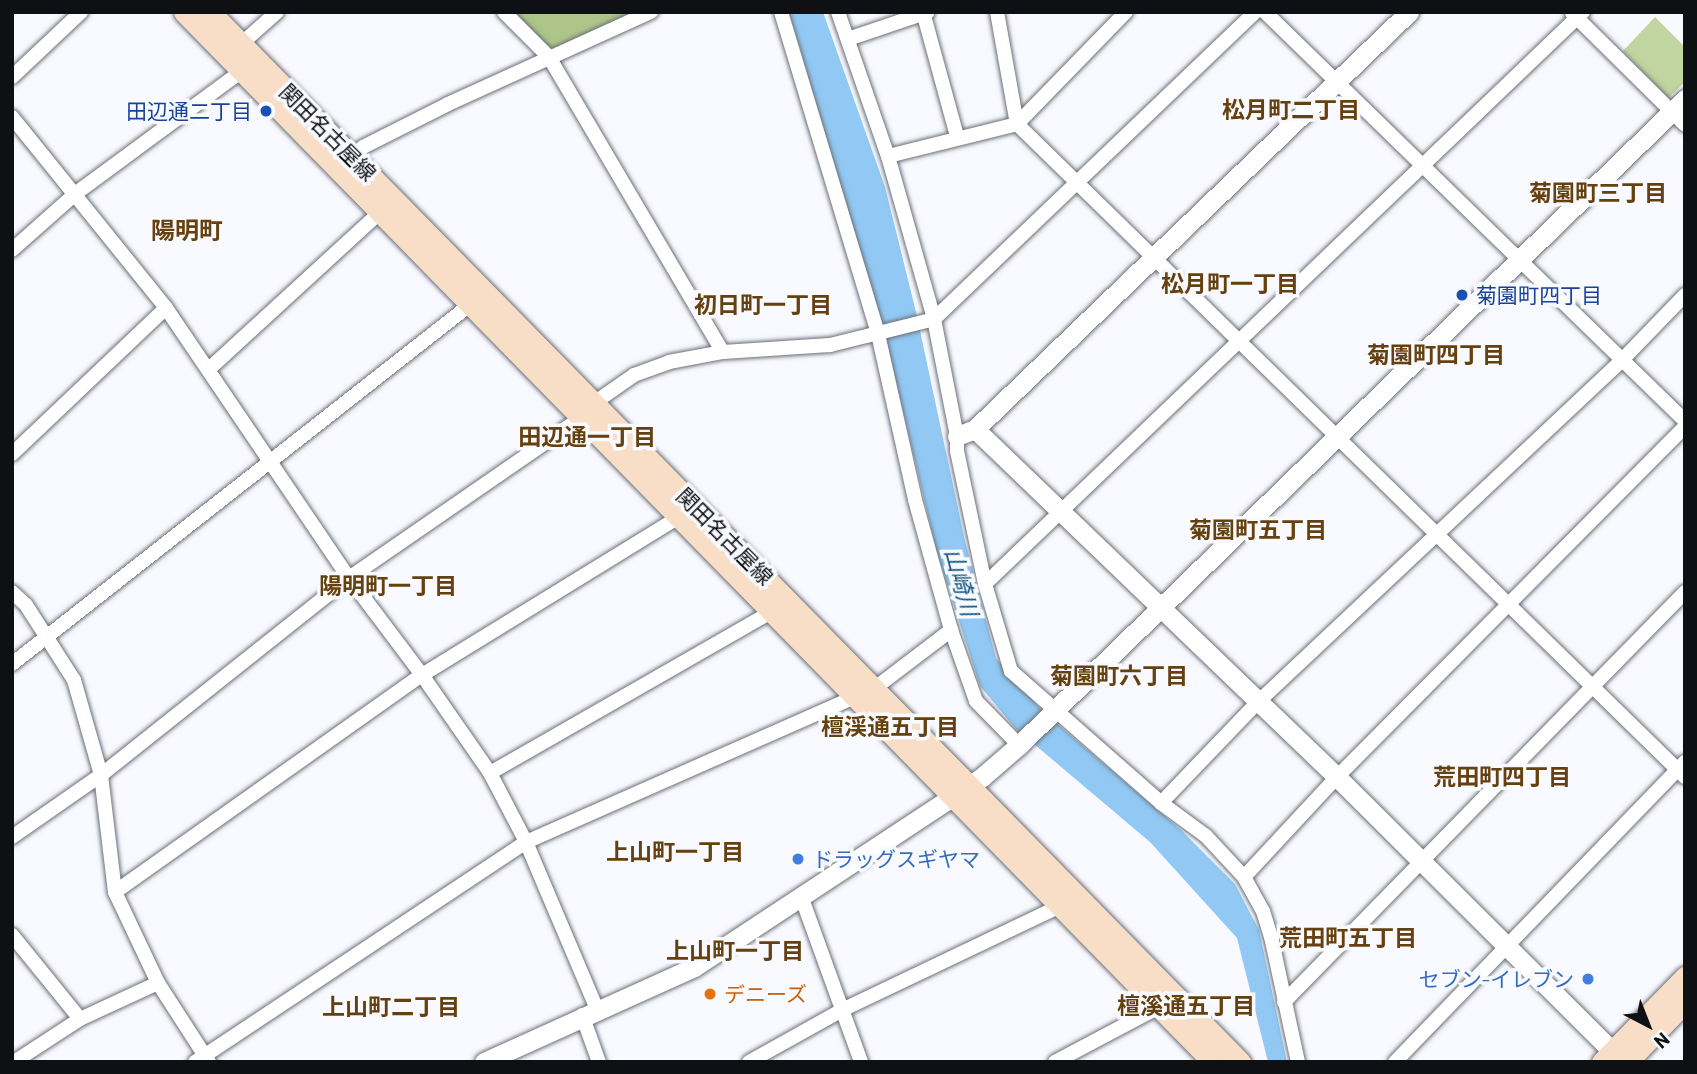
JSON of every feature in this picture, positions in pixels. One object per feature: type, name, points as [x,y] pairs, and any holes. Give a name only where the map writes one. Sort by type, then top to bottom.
[{"type":"main road","name":"関田名古屋線","points":[[184,12],[242,71],[345,164],[687,511],[875,688],[1060,906],[1213,1062]]},
{"type":"main road","name":"関田名古屋線","points":[[210,12],[345,164],[379,213],[478,299]]},
{"type":"main road","name":"関田名古屋線","points":[[687,511],[771,612],[855,697],[961,791],[1240,1062]]},
{"type":"main road","points":[[1616,1059],[1685,977]]},
{"type":"main road","points":[[1616,1059],[1685,1002]]},
{"type":"street","points":[[12,77],[81,12]]},
{"type":"street","points":[[241,44],[277,12]]},
{"type":"street","points":[[504,12],[549,57],[723,352]]},
{"type":"street","points":[[345,164],[363,147],[447,104],[650,12]]},
{"type":"street","points":[[781,12],[831,186],[880,334],[915,500],[951,630],[976,701],[1023,742]]},
{"type":"street","points":[[838,12],[888,156],[928,321],[966,432],[1062,513],[1337,777],[1507,945],[1616,1059]]},
{"type":"street","points":[[997,12],[1017,124],[1438,534],[1508,606],[1682,770],[1507,945],[1395,1062]]},
{"type":"street","points":[[888,156],[957,136],[1017,124],[1126,12]]},
{"type":"street","points":[[12,837],[101,775],[349,578],[634,375],[669,362],[723,352],[831,345],[928,321],[1077,184],[1255,12]]},
{"type":"street","points":[[1244,877],[1337,777],[1685,423],[1265,12]]},
{"type":"street","points":[[1298,1062],[1263,911],[1244,877],[1206,836],[1161,803],[1052,713],[1011,671],[985,584],[957,451],[966,432],[1154,258],[1409,12]]},
{"type":"street","points":[[848,39],[925,13],[957,136]]},
{"type":"street","points":[[484,1062],[694,967],[961,791],[1023,742],[1518,260],[1680,112],[1577,14],[1241,343],[985,584]]},
{"type":"street","points":[[12,250],[75,194],[242,71]]},
{"type":"street","points":[[12,117],[166,308],[349,578],[422,675],[490,773],[526,842],[590,1012],[600,1062]]},
{"type":"street","points":[[209,369],[379,213]]},
{"type":"street","points":[[1161,803],[1257,703],[1438,534],[1685,295]]},
{"type":"street","points":[[12,664],[478,299]]},
{"type":"street","points":[[12,454],[166,308]]},
{"type":"street","points":[[115,892],[422,675],[687,511]]},
{"type":"street","points":[[12,592],[26,605],[74,680],[101,775],[115,892],[158,983],[203,1059],[526,842],[855,697]]},
{"type":"street","points":[[1284,1002],[1685,592]]},
{"type":"street","points":[[490,773],[771,612]]},
{"type":"street","points":[[875,688],[951,630]]},
{"type":"street","points":[[801,896],[861,1062]]},
{"type":"street","points":[[749,1062],[842,1010],[1060,906]]},
{"type":"street","points":[[12,935],[80,1019]]},
{"type":"street","points":[[14,1062],[80,1019],[158,983]]},
{"type":"street","points":[[1055,1062],[1159,1007]]},
{"type":"green space","points":[[504,12],[651,12],[549,57]]},
{"type":"green space","points":[[1655,17],[1685,47],[1685,82],[1668,98],[1623,51]]},
{"type":"water","name":"山崎川","points":[[789,12],[823,12],[885,187],[916,312],[965,541],[996,658],[1041,710],[1181,830],[1235,884],[1259,930],[1287,1062],[1268,1062],[1237,938],[1150,842],[1015,728],[980,686],[937,553],[883,327]]},
{"type":"place","name":"田辺通二丁目","points":[[266,111]]},
{"type":"place","name":"菊園町四丁目","points":[[1462,295]]},
{"type":"place","name":"ドラッグスギヤマ","points":[[798,859]]},
{"type":"place","name":"セブン-イレブン","points":[[1588,979]]},
{"type":"place","name":"デニーズ","points":[[710,994]]},
{"type":"district","name":"松月町二丁目","points":[[1291,109]]},
{"type":"district","name":"菊園町三丁目","points":[[1598,192]]},
{"type":"district","name":"陽明町","points":[[187,230]]},
{"type":"district","name":"松月町一丁目","points":[[1230,283]]},
{"type":"district","name":"初日町一丁目","points":[[763,304]]},
{"type":"district","name":"菊園町四丁目","points":[[1436,354]]},
{"type":"district","name":"田辺通一丁目","points":[[587,436]]},
{"type":"district","name":"菊園町五丁目","points":[[1258,529]]},
{"type":"district","name":"陽明町一丁目","points":[[388,585]]},
{"type":"district","name":"菊園町六丁目","points":[[1119,675]]},
{"type":"district","name":"檀渓通五丁目","points":[[890,726]]},
{"type":"district","name":"荒田町四丁目","points":[[1502,776]]},
{"type":"district","name":"上山町一丁目","points":[[675,851]]},
{"type":"district","name":"荒田町五丁目","points":[[1348,937]]},
{"type":"district","name":"上山町一丁目","points":[[735,950]]},
{"type":"district","name":"檀溪通五丁目","points":[[1186,1005]]},
{"type":"district","name":"上山町二丁目","points":[[391,1006]]}]
